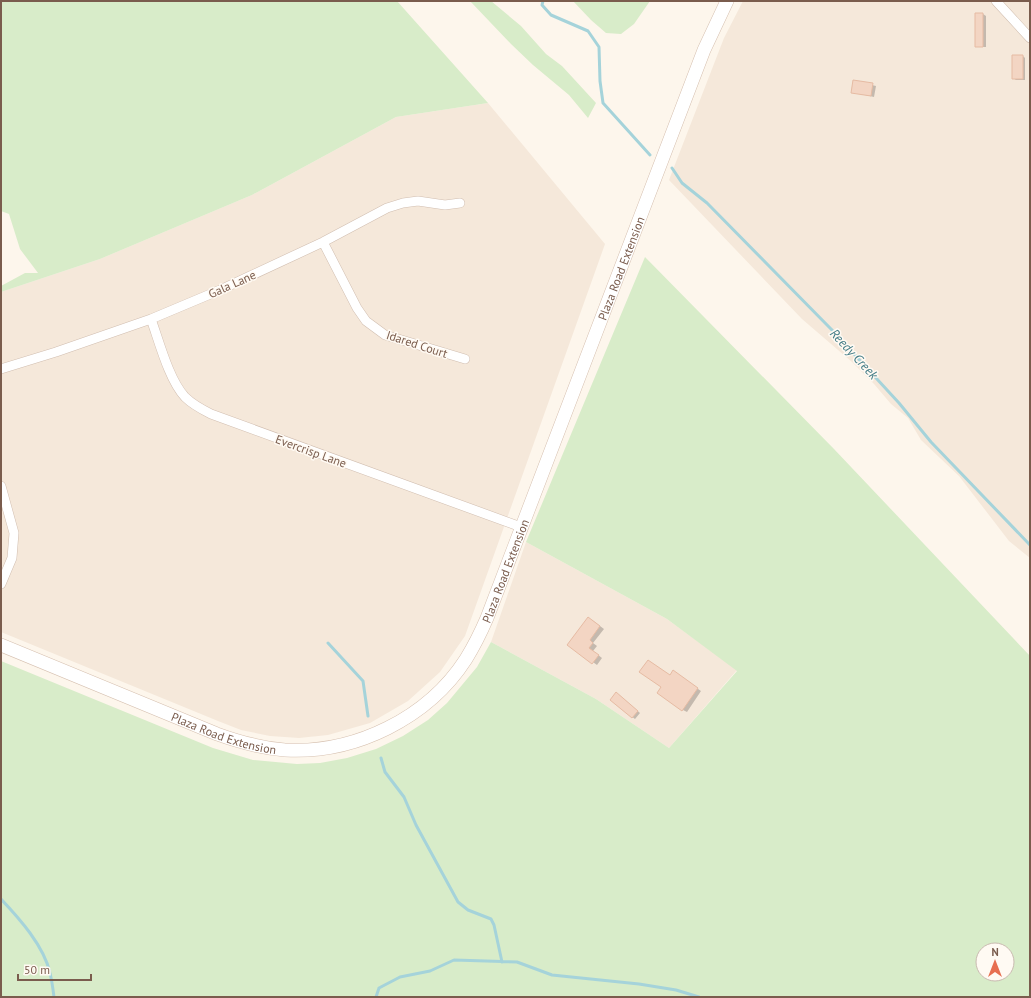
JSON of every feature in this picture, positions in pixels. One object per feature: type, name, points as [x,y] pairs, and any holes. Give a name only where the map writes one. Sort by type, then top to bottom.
[{"type":"street","name":"Plaza Road Extension","points":[[1,645],[217,734],[241,742],[285,750],[304,750],[329,747],[364,738],[396,724],[429,701],[446,684],[466,659],[479,636],[704,50],[727,1]]},
{"type":"street","points":[[996,1],[1030,38]]},
{"type":"street","name":"Gala Lane","points":[[1,370],[151,319],[220,290],[323,242],[387,208],[403,203],[418,201],[445,205],[460,203]]},
{"type":"street","name":"Idared Court","points":[[323,242],[357,308],[366,321],[385,335],[465,360]]},
{"type":"street","name":"Evercrisp Lane","points":[[151,319],[171,376],[184,396],[196,406],[211,414],[521,527]]},
{"type":"street","points":[[1,486],[14,533],[12,558],[1,584]]},
{"type":"shaded area","points":[[743,1],[1030,1],[1030,558],[1009,541],[959,476],[921,440],[908,418],[891,404],[852,362],[802,319],[669,180],[724,38]]},
{"type":"shaded area","points":[[488,103],[605,244],[465,636],[440,672],[408,701],[370,723],[328,735],[299,738],[270,736],[241,730],[1,632],[1,292],[100,259],[252,195],[396,117]]},
{"type":"shaded area","points":[[526,542],[667,619],[737,670],[669,748],[596,699],[491,642]]},
{"type":"green space","points":[[1,1],[397,1],[488,103],[396,117],[252,195],[100,259],[1,292],[1,286],[25,273],[38,273],[20,249],[9,214],[1,211]]},
{"type":"green space","points":[[470,1],[491,1],[521,26],[546,54],[562,66],[596,103],[588,118],[569,95],[533,65]]},
{"type":"green space","points":[[573,1],[650,1],[634,24],[621,34],[606,33]]},
{"type":"green space","points":[[645,257],[834,449],[1030,656],[1030,997],[1,997],[1,661],[213,748],[253,760],[297,764],[320,763],[347,758],[376,749],[403,736],[428,720],[447,703],[477,667],[491,642],[596,699],[669,748],[737,671],[667,619],[526,542]]},
{"type":"building","points":[[975,13],[983,13],[983,47],[975,47]]},
{"type":"building","points":[[1012,55],[1023,55],[1023,79],[1012,79]]},
{"type":"building","points":[[853,80],[873,83],[871,96],[851,93]]},
{"type":"building","points":[[588,617],[600,626],[590,640],[593,643],[589,648],[599,655],[592,664],[567,645]]},
{"type":"building","points":[[648,660],[670,675],[673,670],[698,688],[682,711],[657,693],[661,687],[639,672]]},
{"type":"building","points":[[616,692],[638,711],[632,718],[610,700]]},
{"type":"waterway","name":"Reedy Creek","points":[[543,1],[542,5],[551,15],[588,31],[599,47],[600,81],[603,103],[650,155]]},
{"type":"waterway","name":"Reedy Creek","points":[[672,168],[682,183],[707,203],[831,329],[899,403],[931,442],[1030,545]]},
{"type":"waterway","points":[[328,643],[363,681],[368,716]]},
{"type":"waterway","points":[[381,758],[385,772],[404,797],[416,825],[458,902],[468,910],[491,919],[494,925],[502,962]]},
{"type":"waterway","points":[[1,899],[37,943],[47,963],[54,997]]},
{"type":"waterway","points":[[376,997],[379,988],[400,977],[430,971],[454,960],[517,962],[552,975],[639,984],[676,990],[699,997]]}]
